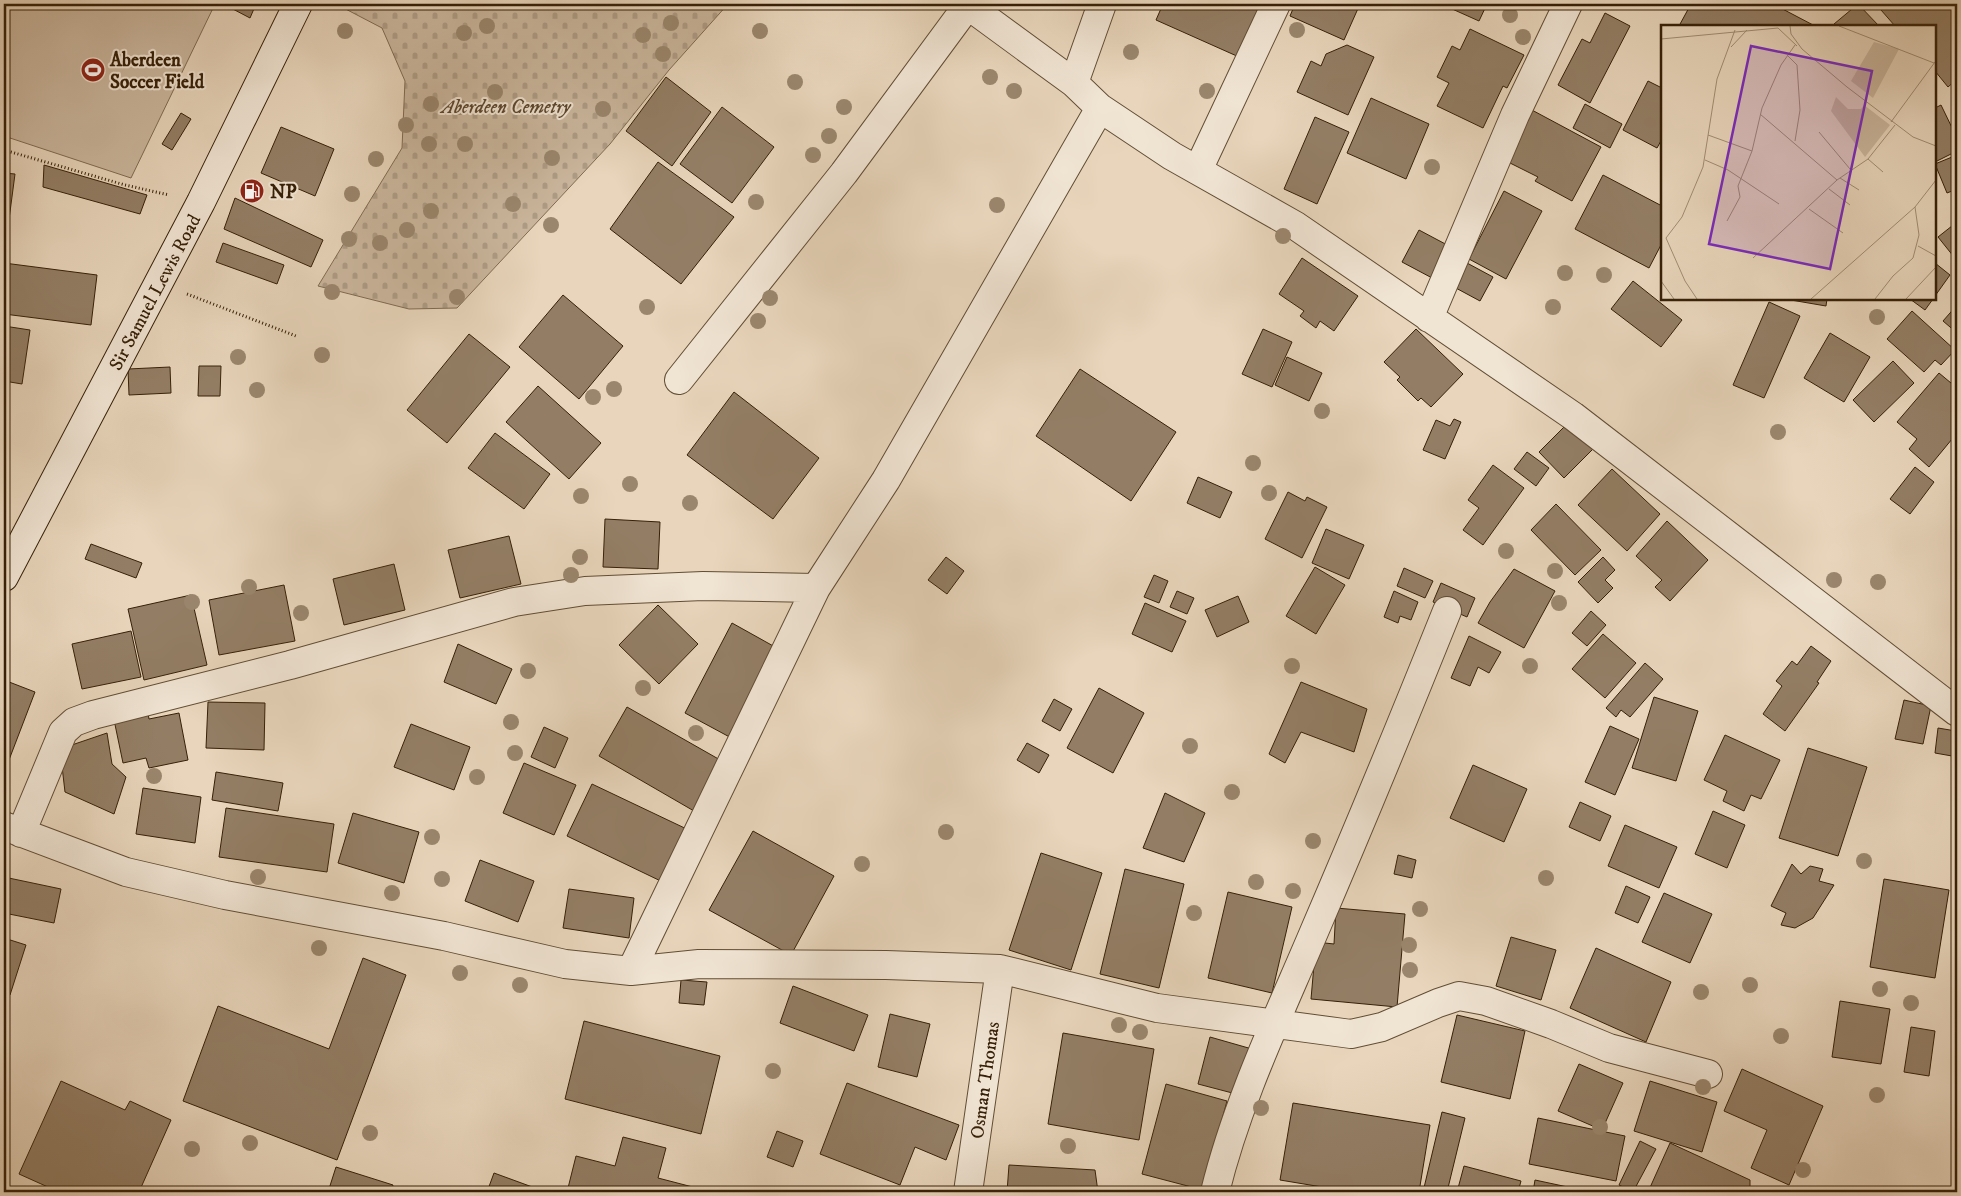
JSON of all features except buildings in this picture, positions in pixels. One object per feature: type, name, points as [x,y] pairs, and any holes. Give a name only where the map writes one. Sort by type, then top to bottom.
[{"type":"street","name":"Sir Samuel Lewis Road","points":[[4,577],[201,202],[298,4]]},
{"type":"street","points":[[678,380],[844,173],[967,4],[1074,83],[1100,108],[1172,156],[1296,226],[1573,416],[1957,712]]},
{"type":"street","points":[[1074,83],[1102,4]]},
{"type":"street","points":[[1198,170],[1276,4]]},
{"type":"street","points":[[1429,318],[1515,115],[1568,4]]},
{"type":"street","points":[[631,971],[816,588],[886,480],[1100,108]]},
{"type":"street","points":[[816,588],[702,586],[586,591],[514,602],[290,665],[93,715],[74,722],[63,732],[12,829],[126,872],[226,894],[444,936],[565,964],[631,971],[699,964],[1000,968],[1157,1008],[1351,1034],[1382,1027],[1459,996],[1486,1001],[1551,1024],[1609,1048],[1708,1074]]},
{"type":"street","points":[[1215,1192],[1221,1167],[1258,1064],[1380,778],[1447,611]]},
{"type":"street","name":"Osman Thomas","points":[[968,1192],[1000,968]]},
{"type":"path","points":[[4,150],[125,185],[201,202]]},
{"type":"path","points":[[159,283],[296,336]]},
{"type":"green space","name":"Aberdeen Soccer Field","points":[[4,4],[215,4],[131,178],[4,136]]},
{"type":"green space","name":"Aberdeen Cemetry","points":[[336,4],[728,4],[669,70],[610,144],[457,308],[409,309],[318,286],[402,148],[405,81],[382,28]]},
{"type":"place","name":"Aberdeen Soccer Field","points":[[93,70]]},
{"type":"place","name":"NP","points":[[252,191]]}]
